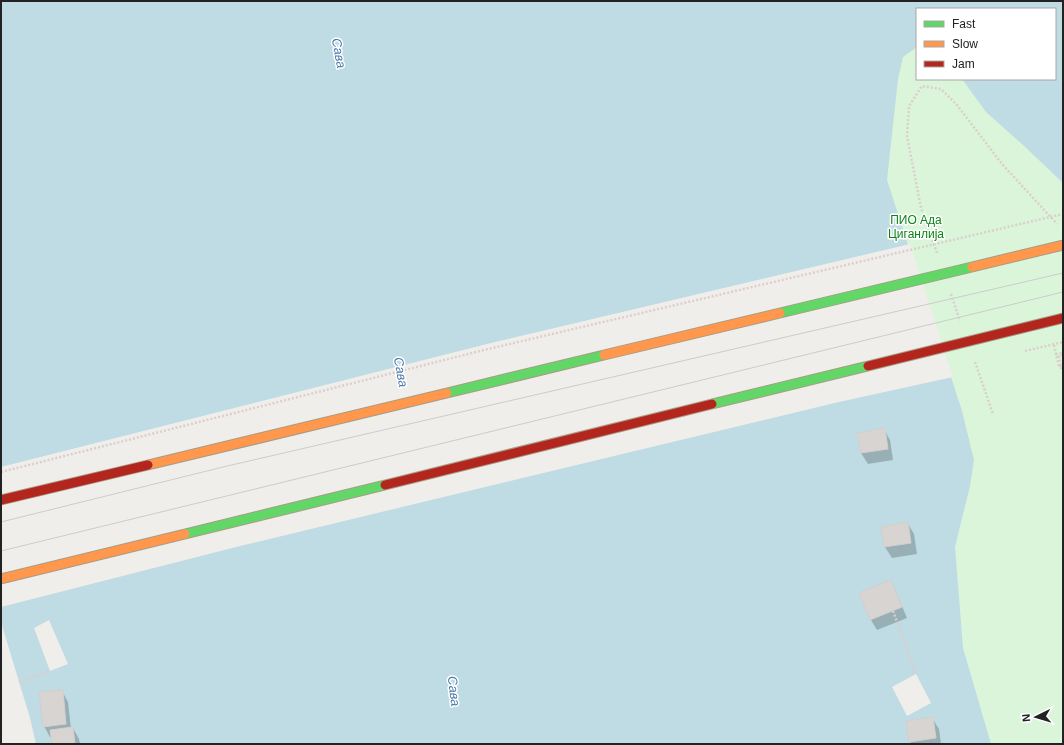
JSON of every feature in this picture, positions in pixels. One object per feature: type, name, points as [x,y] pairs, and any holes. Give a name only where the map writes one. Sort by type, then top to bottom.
[{"type":"main road","points":[[1,500],[1063,246]]},
{"type":"main road","points":[[1,579],[1063,318]]},
{"type":"path","points":[[939,259],[921,208],[907,136],[910,106],[922,86],[941,89],[957,105],[1002,164],[1058,225]]},
{"type":"path","points":[[1,472],[492,349],[1063,214]]},
{"type":"path","points":[[949,289],[962,325]]},
{"type":"path","points":[[1054,344],[1056,354],[1063,354]]},
{"type":"path","points":[[1063,354],[1057,355],[1059,367],[1063,366]]},
{"type":"path","points":[[975,362],[993,414]]},
{"type":"path","points":[[893,610],[916,674]]},
{"type":"path","points":[[19,682],[50,671]]},
{"type":"green space","name":"ПИО Ада Циганлија","points":[[746,1],[1063,1],[1063,744],[815,744]]},
{"type":"water","name":"Сава","points":[[1,1],[1063,1],[1063,183],[986,112],[963,80],[1056,80],[1056,8],[916,8],[916,48],[903,57],[898,79],[887,180],[962,411],[974,460],[970,486],[955,547],[963,648],[991,744],[36,744],[30,718],[1,622]]},
{"type":"pier","points":[[910,244],[953,377],[839,402],[240,546],[1,607],[1,467],[487,344]]},
{"type":"pier","points":[[49,620],[68,664],[50,671],[34,628]]},
{"type":"pier","points":[[916,674],[931,703],[907,716],[892,687]]},
{"type":"building","points":[[885,428],[888,449],[861,453],[857,433]]},
{"type":"building","points":[[908,522],[911,543],[884,547],[881,527]]},
{"type":"building","points":[[891,580],[902,607],[870,620],[859,593]]},
{"type":"building","points":[[63,690],[66,724],[43,727],[39,692]]},
{"type":"building","points":[[933,717],[936,738],[909,742],[906,721]]},
{"type":"building","points":[[73,727],[75,744],[52,744],[50,730]]},
{"type":"tram line","points":[[1,522],[223,467],[1063,273]]},
{"type":"tram line","points":[[1,551],[1063,292]]},
{"type":"traffic: fast","points":[[780,313],[972,267]]},
{"type":"traffic: fast","points":[[447,393],[604,355]]},
{"type":"traffic: fast","points":[[712,404],[868,366]]},
{"type":"traffic: fast","points":[[185,534],[385,485]]},
{"type":"traffic: slow","points":[[972,267],[1063,245]]},
{"type":"traffic: slow","points":[[604,355],[780,313]]},
{"type":"traffic: slow","points":[[148,465],[447,393]]},
{"type":"traffic: slow","points":[[1,579],[185,534]]},
{"type":"traffic: jam","points":[[868,366],[1063,318]]},
{"type":"traffic: jam","points":[[385,485],[712,404]]},
{"type":"traffic: jam","points":[[1,500],[148,465]]}]
